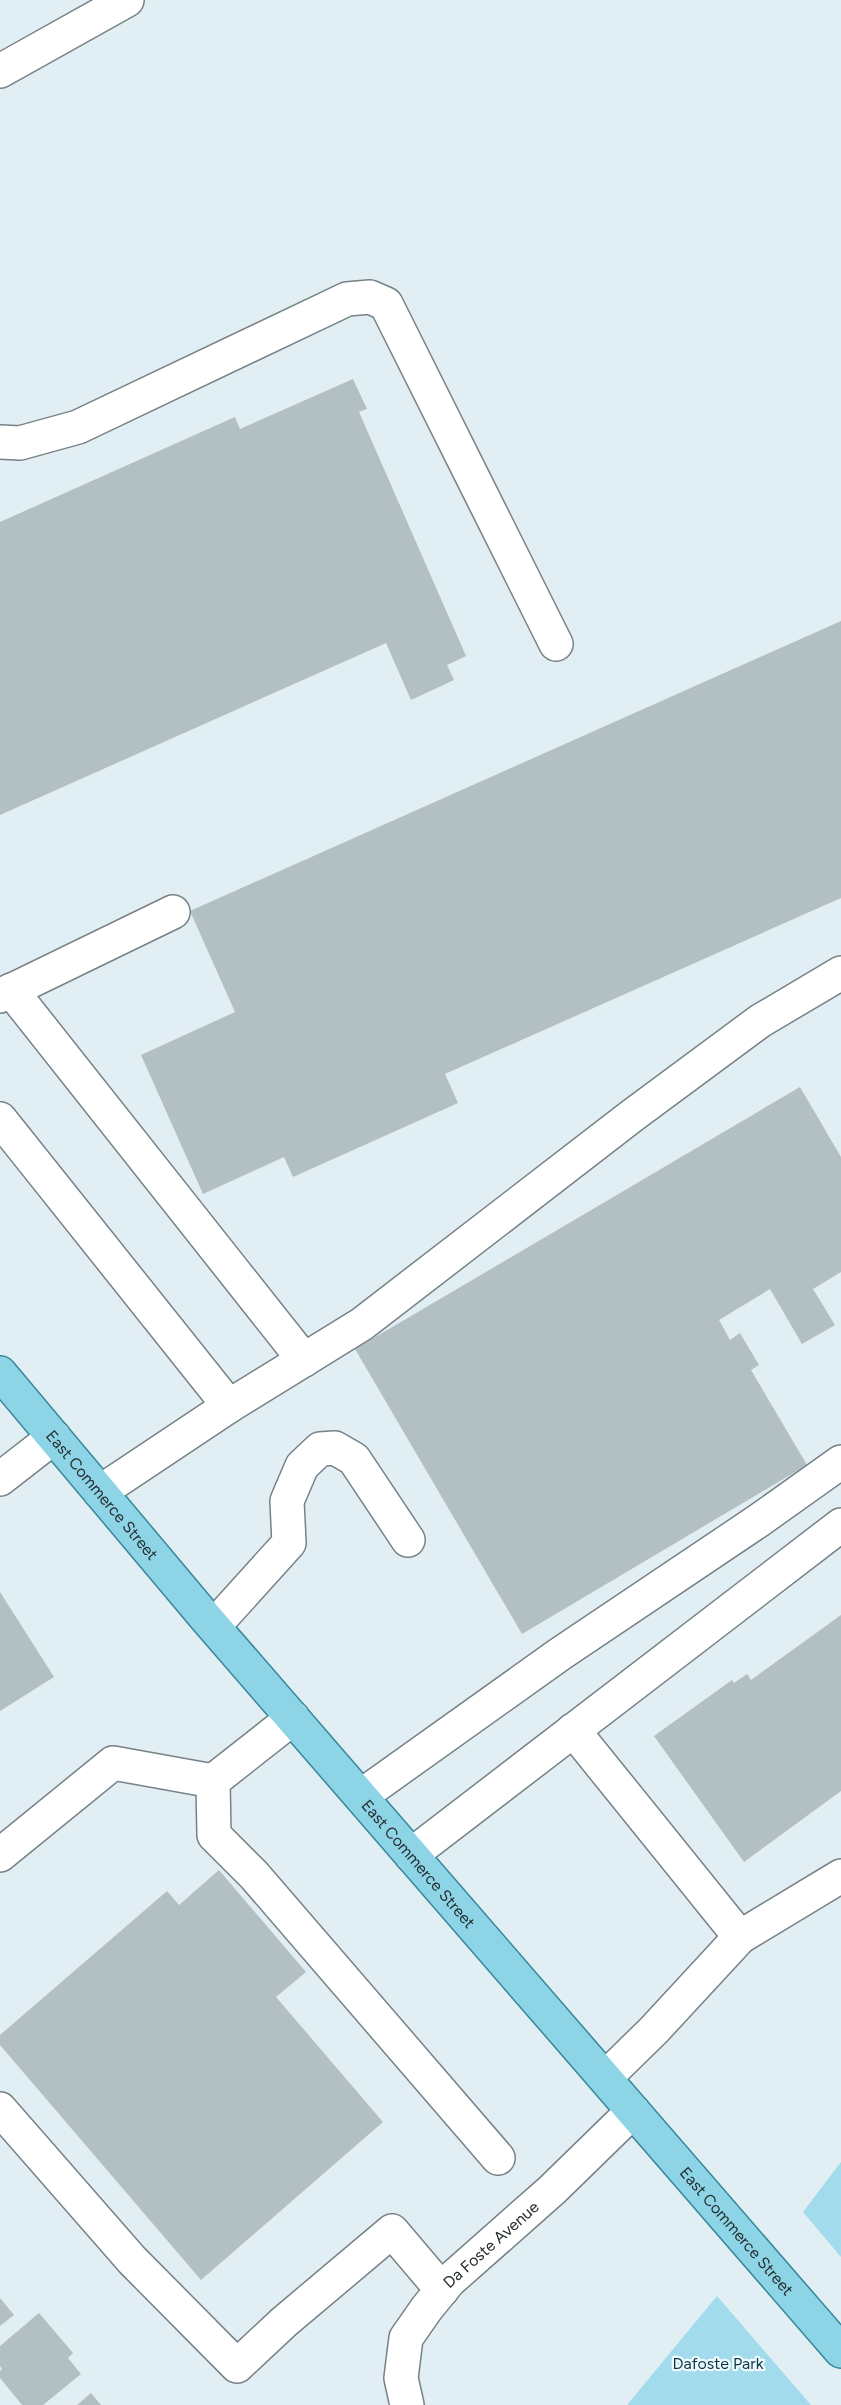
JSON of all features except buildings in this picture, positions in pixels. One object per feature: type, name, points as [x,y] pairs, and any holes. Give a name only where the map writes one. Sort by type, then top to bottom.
[{"type":"main road","name":"East Commerce Street","points":[[0,1373],[293,1718],[841,2351]]},
{"type":"street","points":[[0,72],[127,0]]},
{"type":"street","points":[[0,442],[20,443],[78,427],[347,299],[370,297],[386,304],[556,644]]},
{"type":"street","points":[[173,912],[6,993],[304,1360]]},
{"type":"street","points":[[100,1492],[229,1406],[362,1324],[760,1020],[841,973]]},
{"type":"street","points":[[0,1119],[229,1406]]},
{"type":"street","points":[[0,1479],[54,1437]]},
{"type":"street","points":[[214,1626],[289,1543],[287,1501],[302,1466],[320,1449],[335,1448],[354,1459],[408,1540]]},
{"type":"street","points":[[361,1796],[560,1654],[758,1521],[841,1462]]},
{"type":"street","points":[[411,1855],[841,1525]]},
{"type":"street","points":[[0,1855],[113,1763],[213,1781],[293,1718]]},
{"type":"street","points":[[573,1730],[740,1937]]},
{"type":"street","points":[[213,1781],[214,1835],[254,1875],[498,2158]]},
{"type":"street","points":[[604,2078],[654,2030],[740,1937],[841,1876]]},
{"type":"street","points":[[0,2109],[132,2260],[237,2366],[392,2231],[442,2290]]},
{"type":"street","name":"Da Foste Avenue","points":[[407,2405],[401,2378],[406,2338],[442,2290],[449,2281],[552,2190],[633,2111]]},
{"type":"green space","points":[[841,2162],[841,2257],[803,2212]]},
{"type":"green space","name":"Dafoste Park","points":[[717,2296],[811,2405],[627,2405]]}]
